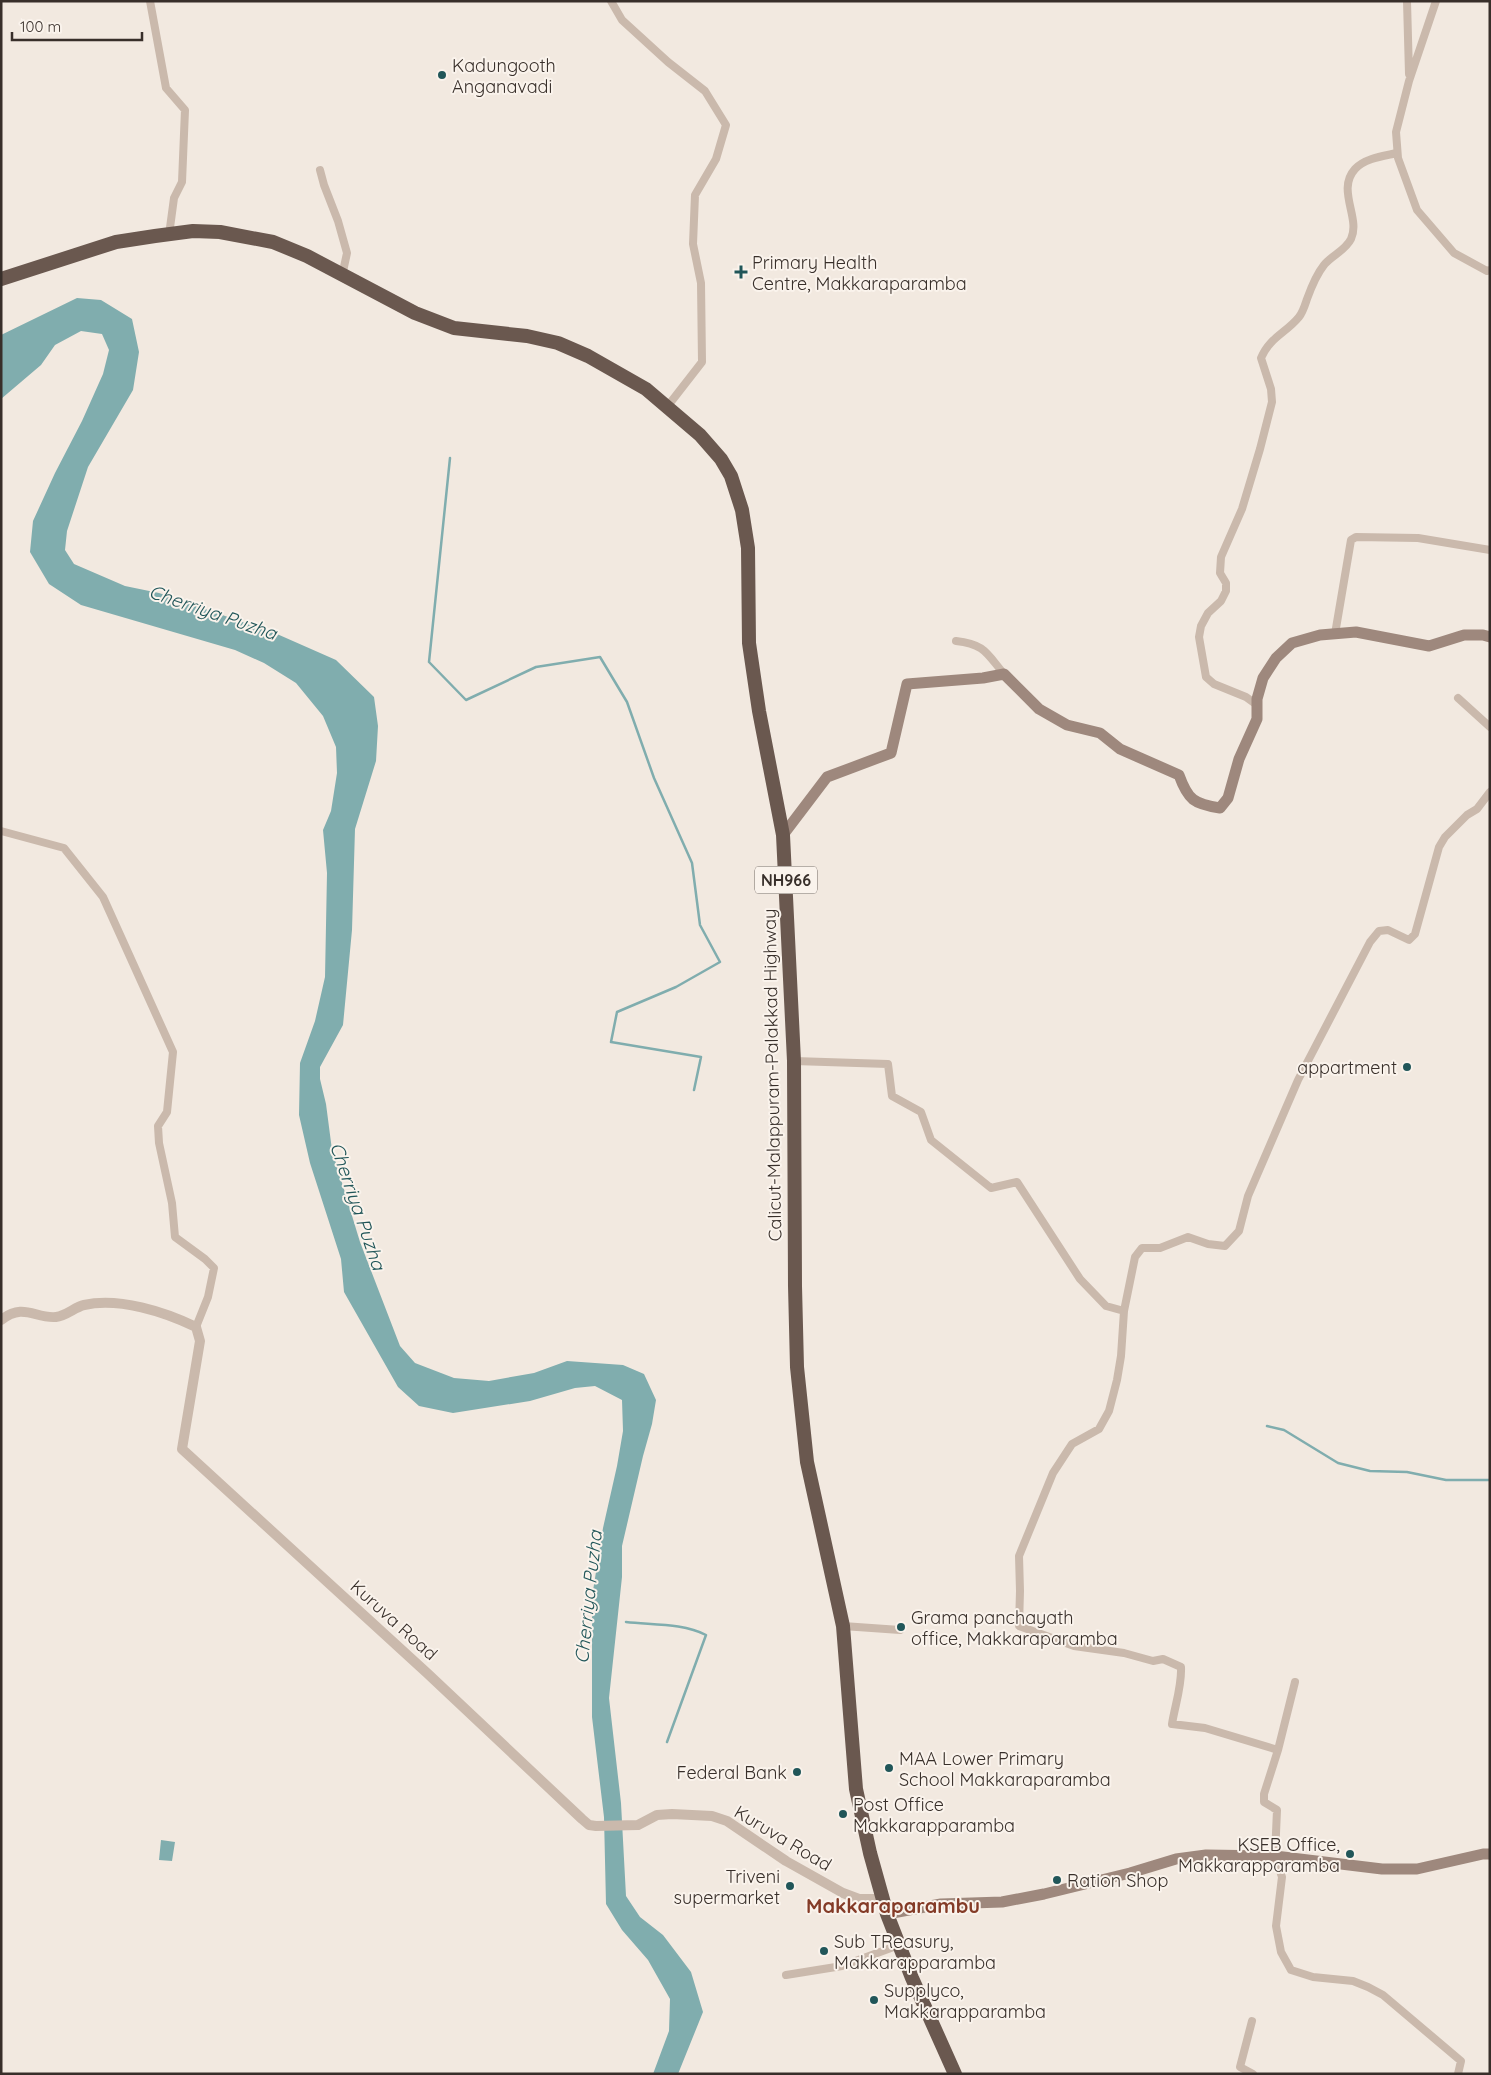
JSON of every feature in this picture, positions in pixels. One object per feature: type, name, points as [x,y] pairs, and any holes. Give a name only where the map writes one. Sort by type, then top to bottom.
[{"type":"highway","name":"Calicut-Malappuram-Palakkad Highway","points":[[1,279],[116,242],[193,231],[249,237],[272,242],[307,256],[415,313],[454,328],[527,336],[558,343],[588,356],[646,389],[700,435],[721,459],[731,476],[742,510],[748,548],[749,643],[759,711],[783,835],[794,1061],[797,1367],[807,1462],[843,1626],[856,1789],[882,1899],[899,1945],[955,2074]]},
{"type":"main road","points":[[783,835],[814,791],[827,777],[891,752],[907,684],[983,678],[1004,674],[1039,708],[1067,725],[1100,733],[1120,749],[1179,775],[1186,794],[1202,805],[1220,808],[1228,798],[1239,759],[1257,719],[1257,706],[1263,678],[1276,658],[1292,643],[1320,634],[1356,632],[1429,646],[1464,635],[1490,637]]},
{"type":"main road","points":[[887,1914],[941,1904],[1002,1902],[1130,1873],[1176,1859],[1230,1854],[1275,1856],[1382,1869],[1417,1869],[1490,1854]]},
{"type":"street","points":[[150,1],[166,88],[185,110],[182,182],[174,198],[169,235]]},
{"type":"street","points":[[611,1],[622,20],[668,62],[705,91],[726,124],[716,159],[695,195],[693,244],[701,283],[702,362],[667,407]]},
{"type":"street","points":[[1407,1],[1409,81]]},
{"type":"street","points":[[1436,1],[1409,81],[1396,132],[1397,153],[1418,210],[1454,253],[1490,270]]},
{"type":"street","points":[[1257,706],[1246,697],[1214,684],[1206,677],[1198,637],[1201,626],[1208,614],[1221,601],[1226,591],[1226,583],[1220,573],[1221,557],[1242,509],[1272,402],[1271,389],[1261,358],[1266,347],[1300,316],[1324,265],[1343,250],[1352,238],[1353,224],[1348,202],[1349,178],[1356,168],[1368,160],[1397,153]]},
{"type":"street","points":[[320,170],[347,253],[342,276]]},
{"type":"street","points":[[1336,634],[1351,540],[1356,537],[1418,538],[1490,550]]},
{"type":"street","points":[[956,641],[972,643],[982,649],[1004,674]]},
{"type":"street","points":[[1458,698],[1490,727]]},
{"type":"street","points":[[1278,1750],[1205,1728],[1172,1724],[1176,1696],[1182,1682],[1181,1666],[1163,1659],[1153,1661],[1124,1653],[1074,1646],[1019,1626],[1019,1556],[1053,1472],[1072,1444],[1099,1429],[1108,1411],[1117,1380],[1121,1356],[1124,1311],[1135,1257],[1142,1248],[1160,1248],[1188,1237],[1208,1244],[1225,1246],[1240,1231],[1248,1196],[1298,1080],[1370,942],[1379,931],[1388,930],[1410,940],[1415,934],[1442,842],[1467,815],[1477,809],[1490,792]]},
{"type":"street","points":[[1,831],[64,848],[102,897],[173,1052],[167,1112],[158,1126],[159,1143],[172,1203],[175,1237],[214,1268],[208,1297],[196,1327],[179,1319],[125,1304],[83,1305],[57,1318],[31,1312],[20,1312],[7,1315],[1,1320]]},
{"type":"street","points":[[794,1061],[888,1064],[892,1096],[921,1112],[931,1140],[991,1188],[1017,1182],[1080,1279],[1106,1306],[1124,1311]]},
{"type":"street","name":"Kuruva Road","points":[[196,1327],[200,1341],[182,1449],[427,1673],[589,1825],[638,1825],[657,1815],[712,1816],[727,1821],[786,1860],[843,1893],[859,1898],[882,1899]]},
{"type":"street","points":[[843,1626],[900,1630]]},
{"type":"street","points":[[1294,1682],[1278,1750],[1264,1794],[1264,1802],[1277,1810],[1275,1856],[1282,1878],[1276,1926],[1281,1952],[1291,1970],[1313,1977],[1353,1981],[1383,1995],[1461,2061],[1458,2074]]},
{"type":"street","points":[[786,1975],[842,1966],[899,1945]]},
{"type":"street","points":[[1252,2021],[1240,2067],[1253,2074]]},
{"type":"water","name":"Cherriya Puzha","points":[[77,298],[101,300],[132,319],[139,352],[133,390],[88,467],[67,531],[65,550],[74,564],[125,586],[159,593],[277,634],[336,660],[374,697],[378,726],[376,761],[355,829],[352,930],[343,1025],[320,1067],[320,1079],[326,1104],[332,1150],[360,1242],[400,1346],[415,1363],[454,1378],[489,1381],[534,1373],[567,1361],[623,1365],[644,1374],[656,1400],[652,1424],[622,1546],[622,1577],[609,1698],[621,1803],[626,1896],[640,1917],[663,1935],[691,1972],[703,2012],[678,2074],[653,2074],[669,2031],[670,1999],[648,1960],[622,1930],[606,1904],[604,1817],[592,1717],[592,1597],[603,1528],[623,1431],[622,1400],[595,1386],[575,1388],[530,1401],[453,1413],[419,1406],[398,1387],[344,1292],[341,1259],[310,1163],[299,1115],[300,1063],[315,1021],[325,977],[327,873],[323,830],[331,811],[337,773],[336,747],[323,716],[296,683],[264,663],[235,650],[81,605],[49,584],[30,552],[33,521],[103,374],[109,350],[102,334],[81,331],[55,345],[41,365],[1,399],[1,335]]},
{"type":"water","points":[[161,1840],[175,1842],[172,1861],[159,1860]]},
{"type":"waterway","points":[[450,458],[429,662],[466,700],[536,667],[600,657],[627,702],[654,778],[692,863],[700,925],[720,962],[676,987],[617,1012],[611,1042],[701,1057],[694,1090]]},
{"type":"waterway","points":[[1267,1426],[1284,1430],[1338,1463],[1370,1471],[1407,1472],[1446,1480],[1490,1480]]},
{"type":"waterway","points":[[626,1622],[677,1626],[706,1635],[667,1742]]},
{"type":"place","name":"Kadungooth Anganavadi","points":[[442,75]]},
{"type":"place","name":"Primary Health Centre, Makkaraparamba","points":[[741,272]]},
{"type":"place","name":"appartment","points":[[1407,1067]]},
{"type":"place","name":"Grama panchayath office, Makkaraparamba","points":[[901,1627]]},
{"type":"place","name":"MAA Lower Primary School Makkaraparamba","points":[[889,1768]]},
{"type":"place","name":"Federal Bank","points":[[797,1772]]},
{"type":"place","name":"Post Office Makkarapparamba","points":[[843,1814]]},
{"type":"place","name":"KSEB Office, Makkarapparamba","points":[[1350,1854]]},
{"type":"place","name":"Ration Shop","points":[[1057,1880]]},
{"type":"place","name":"Triveni supermarket","points":[[790,1886]]},
{"type":"place","name":"Sub TReasury, Makkarapparamba","points":[[824,1951]]},
{"type":"place","name":"Supplyco, Makkarapparamba","points":[[874,2000]]},
{"type":"district","name":"Makkaraparambu","points":[[893,1905]]}]
